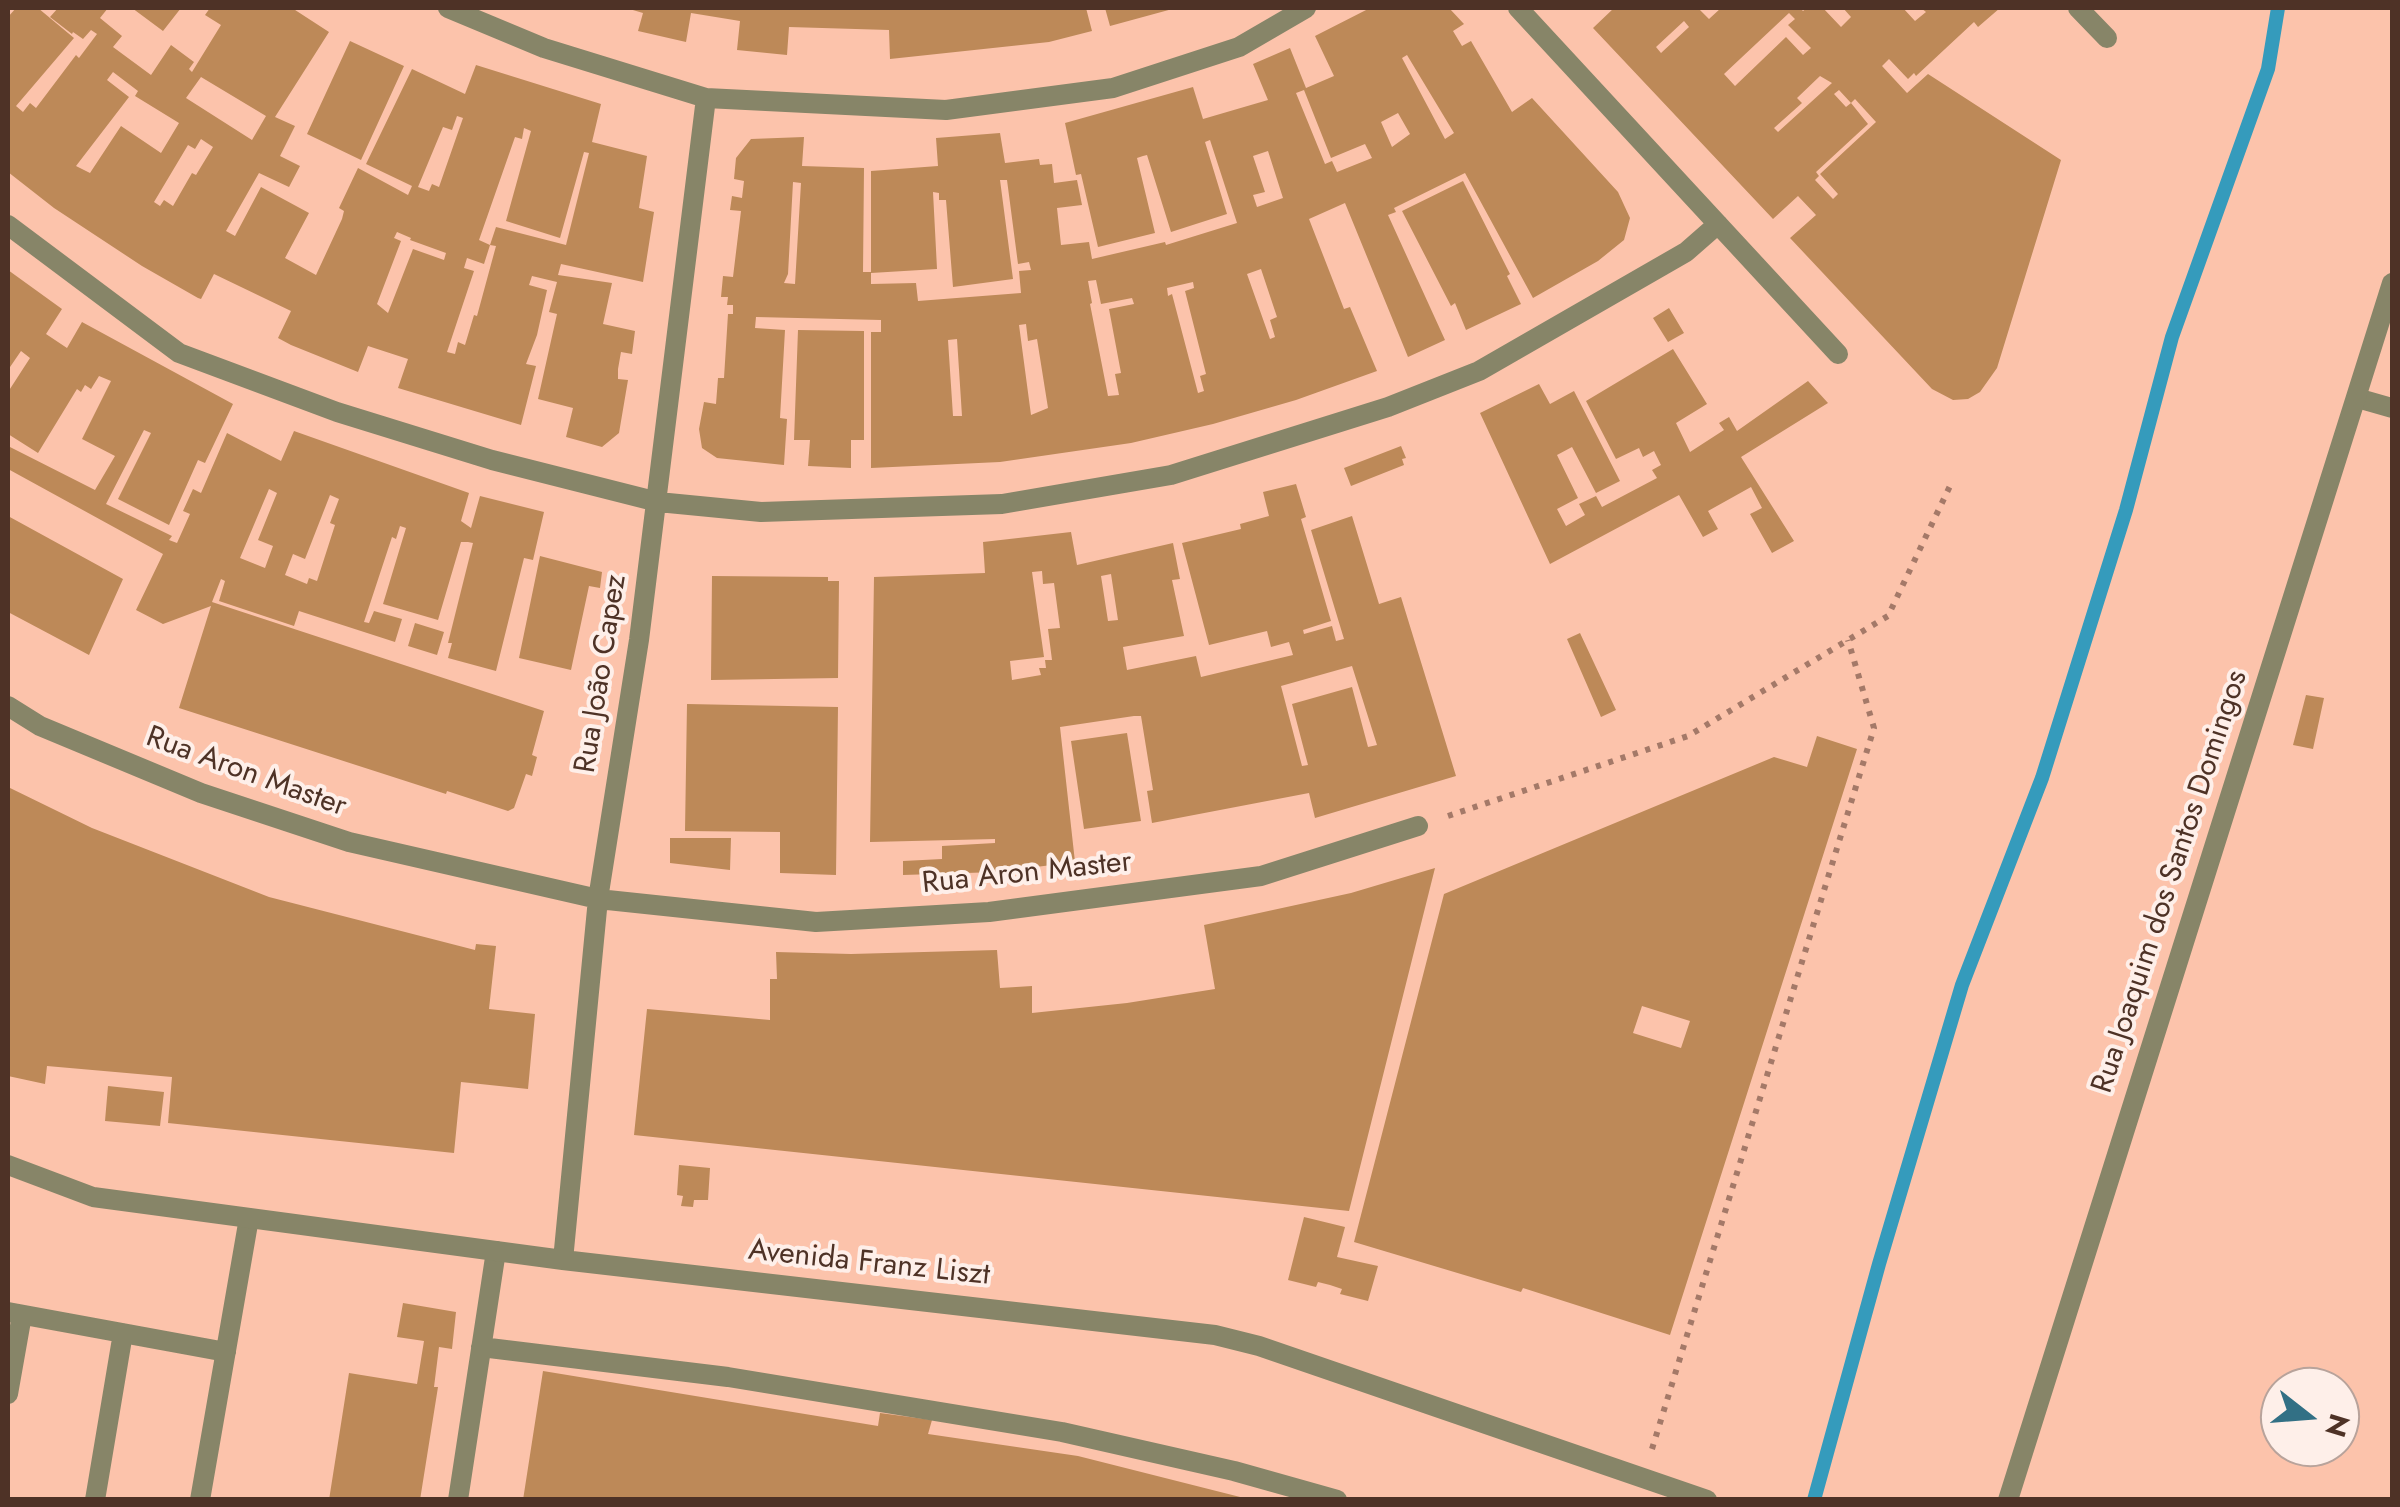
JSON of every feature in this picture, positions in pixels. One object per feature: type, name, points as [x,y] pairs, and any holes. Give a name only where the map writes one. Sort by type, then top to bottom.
[{"type":"street","points":[[448,8],[544,48],[706,98],[946,110],[1113,88],[1239,48],[1306,8]]},
{"type":"street","points":[[1518,8],[1838,354]]},
{"type":"street","points":[[2078,8],[2107,38]]},
{"type":"street","name":"Rua João Capez","points":[[563,1260],[598,898],[658,502],[706,98]]},
{"type":"street","points":[[8,225],[179,353],[337,412],[492,460],[658,502],[761,512],[1002,504],[1171,475],[1388,406],[1479,371],[1686,252],[1718,224]]},
{"type":"street","name":"Rua Joaquim dos Santos Domingos","points":[[2008,1500],[2392,282]]},
{"type":"street","points":[[2357,398],[2392,408]]},
{"type":"street","name":"Rua Aron Master","points":[[8,706],[40,726],[201,793],[330,836],[598,898],[816,922],[989,912],[1261,876],[1418,826]]},
{"type":"street","name":"Avenida Franz Liszt","points":[[8,1165],[93,1197],[563,1260],[1215,1335],[1259,1346],[1707,1500]]},
{"type":"street","points":[[200,1500],[249,1218]]},
{"type":"street","points":[[458,1500],[496,1251]]},
{"type":"street","points":[[8,1394],[15,1314],[226,1352]]},
{"type":"street","points":[[95,1500],[123,1333]]},
{"type":"street","points":[[481,1347],[728,1377],[1062,1432],[1234,1471],[1337,1500]]},
{"type":"path","points":[[1418,826],[1688,736],[1888,616],[1950,486]]},
{"type":"path","points":[[1643,1479],[1874,728],[1848,640]]},
{"type":"building","points":[[16,8],[38,8],[74,38],[16,106],[23,112],[30,103],[36,108],[97,34],[91,30],[83,39],[72,34],[50,17],[58,8],[108,8],[100,18],[122,36],[113,47],[151,75],[171,45],[194,62],[189,69],[192,72],[221,25],[205,15],[210,8],[292,8],[329,32],[275,117],[295,126],[280,156],[300,166],[289,187],[259,173],[226,231],[235,236],[261,187],[309,213],[285,258],[316,275],[342,219],[344,211],[339,208],[358,168],[408,195],[412,186],[366,164],[412,69],[465,94],[476,65],[601,104],[592,142],[647,156],[639,208],[654,212],[643,282],[561,264],[558,275],[612,283],[603,324],[635,331],[632,354],[621,352],[618,369],[618,379],[628,380],[619,433],[602,447],[566,437],[573,408],[538,399],[557,314],[549,312],[557,282],[532,276],[529,285],[547,290],[526,364],[536,366],[521,425],[398,388],[408,359],[368,346],[358,372],[291,345],[278,338],[291,311],[214,274],[201,299],[198,298],[54,208],[8,172],[8,17]],"holes":[[[113,72],[138,91],[135,96],[179,123],[161,153],[121,126],[90,173],[76,166],[129,97],[107,80]],[[201,77],[266,116],[252,140],[186,98]],[[457,116],[463,118],[439,187],[432,184],[429,191],[418,187],[443,127],[452,130]],[[524,128],[531,131],[506,221],[560,238],[584,152],[589,153],[566,245],[496,227],[490,245],[479,240],[515,137],[522,139]],[[201,139],[213,147],[173,206],[164,200],[160,206],[154,202],[188,145],[195,149]],[[397,232],[446,253],[444,260],[413,249],[388,313],[377,304],[401,241],[394,238]],[[490,245],[496,246],[465,345],[458,342],[455,354],[447,352],[474,271],[464,268],[467,258],[484,264]]]},
{"type":"building","points":[[132,8],[181,8],[163,31]]},
{"type":"building","points":[[626,8],[1086,8],[1092,31],[1049,42],[890,59],[889,30],[789,27],[787,55],[737,50],[740,21],[691,13],[686,42],[638,31],[643,13]]},
{"type":"building","points":[[1105,8],[1176,8],[1110,26]]},
{"type":"building","points":[[1370,8],[1449,8],[1464,24],[1453,31],[1462,46],[1471,41],[1512,112],[1532,98],[1618,192],[1630,218],[1624,240],[1598,261],[1533,298],[1465,173],[1394,208],[1396,212],[1388,215],[1445,340],[1408,357],[1345,203],[1309,219],[1344,309],[1350,307],[1377,371],[1213,424],[1131,443],[1000,462],[871,468],[871,332],[881,332],[881,320],[756,317],[755,328],[785,330],[780,418],[787,419],[784,465],[717,458],[702,448],[699,429],[704,402],[716,404],[718,378],[724,378],[728,314],[733,314],[733,305],[727,305],[728,297],[721,297],[723,276],[733,277],[741,211],[730,210],[732,196],[742,198],[744,181],[734,179],[736,158],[751,139],[804,137],[802,166],[864,168],[863,272],[871,272],[871,171],[938,166],[936,138],[1000,133],[1005,163],[1039,159],[1040,165],[1052,164],[1054,183],[1077,180],[1082,205],[1057,208],[1061,245],[1089,242],[1092,259],[1165,242],[1166,245],[1237,223],[1210,140],[1205,142],[1227,214],[1171,232],[1147,155],[1143,156],[1137,158],[1155,233],[1098,247],[1065,123],[1193,87],[1203,119],[1268,100],[1253,64],[1290,48],[1306,88],[1334,76],[1315,36]],"holes":[[[1407,55],[1454,133],[1445,139],[1402,58]],[[1304,90],[1331,158],[1365,144],[1372,158],[1337,172],[1332,161],[1325,164],[1296,93]],[[1398,113],[1410,134],[1392,147],[1381,122]],[[1268,151],[1283,198],[1257,207],[1253,195],[1265,192],[1253,156]],[[1000,180],[1007,180],[1018,264],[1029,262],[1031,270],[1019,271],[1021,293],[918,301],[916,283],[871,284],[871,273],[937,269],[933,192],[939,193],[939,200],[946,200],[953,287],[1013,279]],[[793,182],[801,183],[795,284],[784,283],[788,274]],[[1261,269],[1277,317],[1270,320],[1275,337],[1270,339],[1247,274]],[[1096,280],[1101,304],[1132,298],[1134,304],[1109,309],[1121,373],[1115,374],[1119,395],[1108,396],[1088,281]],[[1193,282],[1194,288],[1185,291],[1206,374],[1200,376],[1204,391],[1198,393],[1172,294],[1168,296],[1167,288]],[[1026,324],[1028,341],[1037,339],[1048,408],[1031,415],[1019,325]],[[957,339],[962,416],[953,416],[948,340]]]},
{"type":"building","points":[[1614,8],[1698,8],[1709,19],[1721,8],[1823,8],[1841,27],[1851,17],[1843,8],[1903,8],[1915,21],[1926,12],[1921,8],[2000,8],[1978,27],[1974,22],[1916,76],[1914,73],[1908,79],[1889,59],[1882,66],[1907,93],[1928,74],[2061,160],[1997,368],[1980,392],[1968,399],[1953,400],[1932,389],[1790,238],[1816,215],[1798,196],[1773,219],[1593,28]],"holes":[[[1789,13],[1795,19],[1788,25],[1811,48],[1803,55],[1786,37],[1735,86],[1724,74]],[[1684,21],[1689,27],[1661,53],[1656,47]],[[1820,76],[1832,83],[1778,132],[1774,128],[1802,103],[1797,98]],[[1839,90],[1851,103],[1846,107],[1834,94]],[[1855,99],[1876,122],[1820,174],[1838,194],[1833,199],[1815,180],[1819,176],[1816,172],[1868,124],[1851,103]]]},
{"type":"building","points":[[350,41],[404,66],[361,160],[307,134]]},
{"type":"building","points":[[1463,181],[1521,304],[1466,330],[1455,303],[1451,306],[1402,211]]},
{"type":"building","points":[[8,270],[62,309],[46,334],[67,348],[82,322],[233,404],[205,463],[198,460],[169,525],[118,499],[151,433],[144,430],[106,504],[172,536],[169,540],[177,543],[190,514],[183,511],[193,489],[201,493],[227,433],[281,461],[294,431],[469,493],[461,521],[471,528],[480,496],[544,512],[533,560],[524,558],[496,671],[448,658],[452,643],[448,643],[473,543],[461,542],[438,620],[383,604],[406,528],[400,526],[396,539],[392,537],[364,622],[369,623],[374,611],[402,619],[395,642],[299,611],[294,626],[219,601],[225,581],[221,579],[212,602],[544,711],[532,755],[537,757],[532,776],[526,774],[514,808],[508,811],[447,791],[446,794],[179,708],[211,606],[163,624],[136,610],[163,554],[8,469],[8,446],[95,490],[115,456],[82,439],[111,381],[99,376],[91,389],[85,385],[81,392],[77,389],[38,453],[8,434],[8,392],[30,358],[21,351],[8,370]],"holes":[[[269,489],[277,493],[258,540],[273,546],[265,568],[240,558]],[[330,495],[339,499],[330,523],[335,525],[317,581],[309,578],[307,584],[285,575],[293,554],[305,559]]]},
{"type":"building","points":[[1669,308],[1684,333],[1668,342],[1653,318]]},
{"type":"building","points":[[798,330],[864,331],[864,440],[851,440],[851,468],[808,466],[810,440],[794,440]]},
{"type":"building","points":[[1673,349],[1707,404],[1676,423],[1690,452],[1724,430],[1719,423],[1729,417],[1737,431],[1808,381],[1828,403],[1741,457],[1794,541],[1772,553],[1750,514],[1762,508],[1751,487],[1708,511],[1718,529],[1703,537],[1679,495],[1550,564],[1480,413],[1539,384],[1550,404],[1574,391],[1620,481],[1596,493],[1572,447],[1557,455],[1578,498],[1557,509],[1566,526],[1585,515],[1579,504],[1596,496],[1602,507],[1657,478],[1652,470],[1661,465],[1654,451],[1643,457],[1639,448],[1616,459],[1586,401]]},
{"type":"building","points":[[1401,446],[1406,458],[1402,459],[1404,465],[1351,486],[1344,468]]},
{"type":"building","points":[[1296,484],[1306,517],[1301,519],[1331,621],[1303,630],[1304,634],[1332,626],[1336,641],[1344,639],[1311,530],[1352,516],[1379,604],[1401,597],[1456,776],[1315,818],[1309,793],[1152,823],[1147,791],[1153,790],[1141,716],[1134,716],[1060,727],[1075,862],[997,872],[903,875],[903,861],[942,859],[942,846],[995,843],[995,839],[870,842],[874,577],[985,573],[983,542],[1071,532],[1077,565],[1173,543],[1180,579],[1172,580],[1184,636],[1123,647],[1127,670],[1196,656],[1201,677],[1293,655],[1289,642],[1271,647],[1267,631],[1209,645],[1182,543],[1241,529],[1240,524],[1269,516],[1263,492]],"holes":[[[1042,571],[1043,584],[1054,583],[1060,628],[1048,629],[1052,660],[1045,660],[1046,668],[1039,668],[1041,675],[1012,680],[1010,661],[1044,657],[1032,572]],[[1111,574],[1118,620],[1108,621],[1101,576]],[[1352,666],[1377,745],[1368,747],[1352,687],[1292,704],[1308,765],[1302,766],[1281,686]]]},
{"type":"building","points":[[8,516],[123,579],[89,655],[8,612]]},
{"type":"building","points":[[540,556],[602,572],[600,588],[589,586],[571,670],[519,658]]},
{"type":"building","points":[[712,576],[828,577],[828,581],[839,581],[838,678],[711,680]]},
{"type":"building","points":[[415,623],[444,632],[437,655],[408,646]]},
{"type":"building","points":[[1580,633],[1616,710],[1601,717],[1567,639]]},
{"type":"building","points":[[2306,695],[2324,698],[2313,749],[2293,745]]},
{"type":"building","points":[[687,704],[838,707],[836,875],[780,873],[780,832],[685,831]]},
{"type":"building","points":[[1127,733],[1141,821],[1084,829],[1071,741]]},
{"type":"building","points":[[1817,736],[1857,749],[1670,1335],[1523,1288],[1521,1292],[1354,1242],[1444,894],[1774,757],[1807,767]],"holes":[[[1642,1006],[1690,1021],[1681,1048],[1633,1033]]]},
{"type":"building","points":[[8,787],[92,828],[269,897],[475,950],[476,944],[496,946],[489,1009],[535,1014],[528,1089],[461,1082],[454,1153],[168,1123],[172,1077],[47,1066],[45,1084],[8,1076]]},
{"type":"building","points":[[670,838],[731,838],[730,870],[670,863]]},
{"type":"building","points":[[1435,868],[1349,1211],[634,1135],[647,1009],[770,1020],[770,979],[777,979],[776,952],[997,950],[1000,988],[1032,986],[1032,1013],[1127,1003],[1215,989],[1204,925],[1351,893]]},
{"type":"building","points":[[108,1086],[164,1092],[160,1126],[105,1121]]},
{"type":"building","points":[[679,1165],[710,1168],[708,1200],[694,1200],[693,1207],[681,1206],[683,1196],[677,1195]]},
{"type":"building","points":[[1304,1217],[1345,1227],[1337,1257],[1378,1266],[1368,1301],[1340,1294],[1342,1289],[1330,1285],[1318,1282],[1316,1287],[1288,1280]]},
{"type":"building","points":[[403,1303],[456,1312],[452,1349],[439,1347],[434,1387],[438,1387],[420,1500],[329,1500],[349,1373],[417,1384],[424,1341],[397,1337]]},
{"type":"building","points":[[543,1371],[878,1426],[880,1413],[932,1420],[928,1434],[1078,1456],[1252,1500],[523,1500]]},
{"type":"waterway","points":[[1814,1500],[1962,985],[2042,778],[2126,510],[2172,337],[2268,69],[2278,8]]}]
